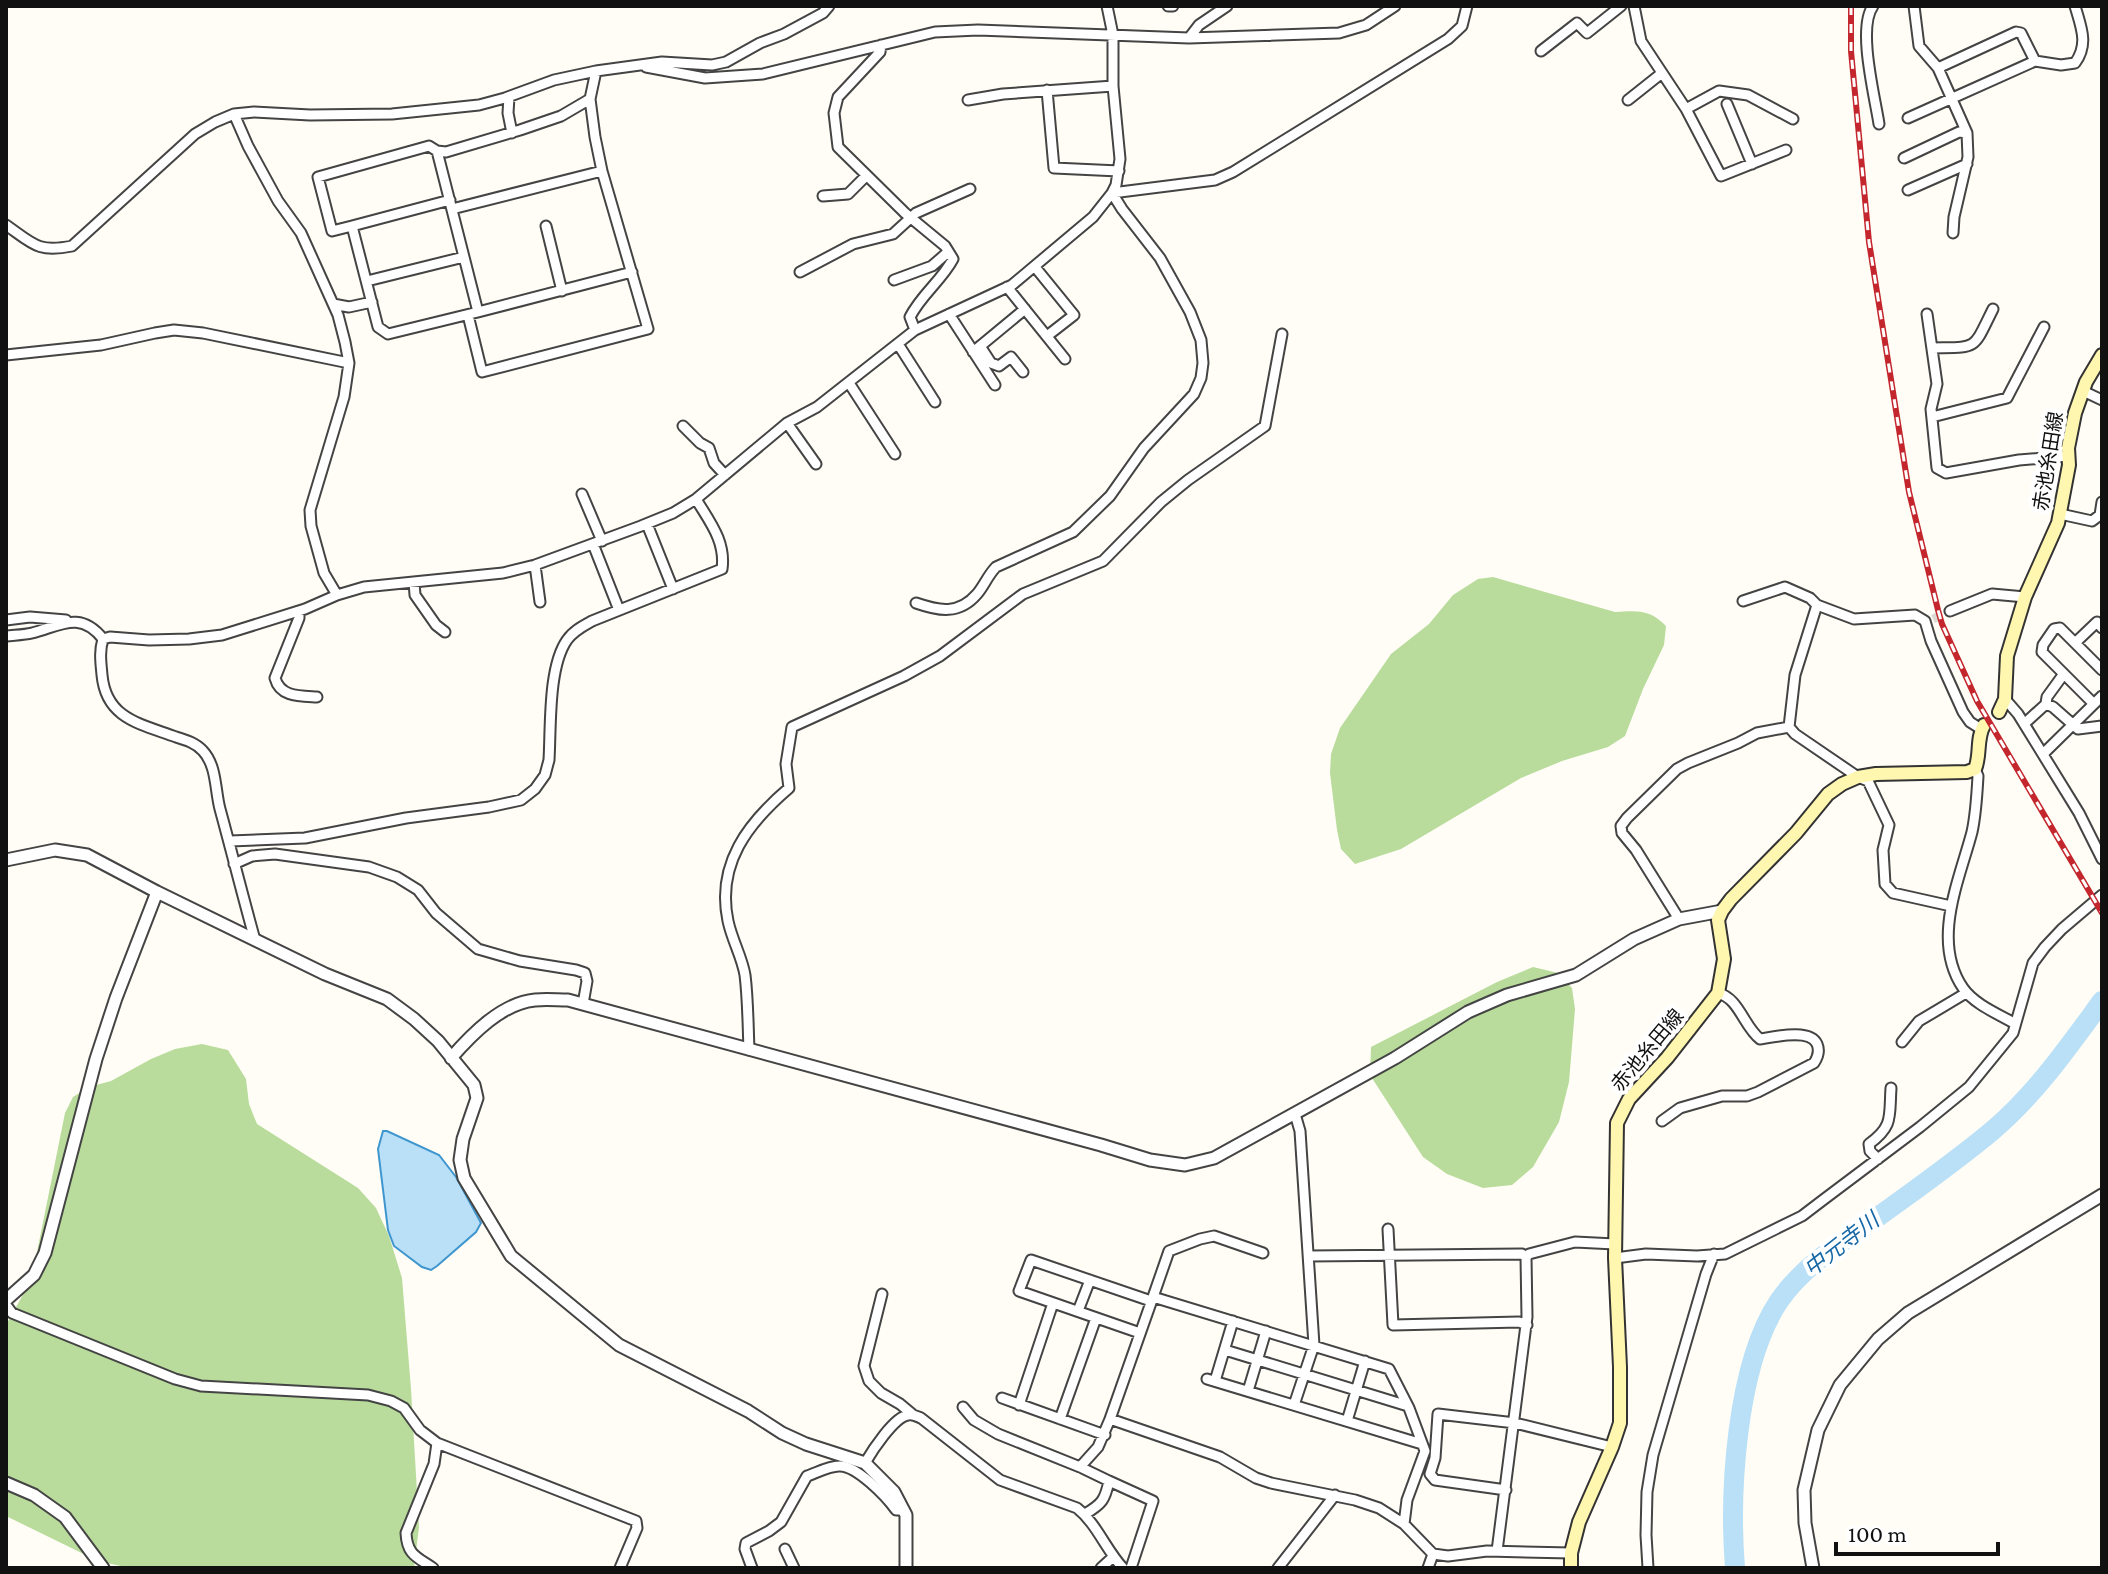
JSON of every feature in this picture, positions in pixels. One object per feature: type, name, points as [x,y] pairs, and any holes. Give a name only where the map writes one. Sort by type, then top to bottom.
[{"type":"main road","name":"赤池糸田線","points":[[1999,712],[2005,699],[2007,656],[2025,597],[2058,523],[2075,413],[2086,382],[2102,355]]},
{"type":"main road","points":[[1718,993],[1724,959],[1718,920],[1722,911],[1796,833],[1828,794],[1858,777],[1967,772],[1975,769],[1982,727]]},
{"type":"main road","name":"赤池糸田線","points":[[1571,1568],[1571,1553],[1579,1522],[1620,1423],[1615,1258],[1617,1123],[1629,1099],[1667,1058],[1718,993]]},
{"type":"street","points":[[6,225],[37,247],[54,250],[72,246],[195,134],[234,114],[392,114],[479,105],[554,80],[596,71],[662,62],[712,65],[726,62],[796,28],[823,13],[829,6]]},
{"type":"street","points":[[103,639],[189,639],[222,635],[364,587],[503,573],[535,565],[647,524],[696,499],[787,423],[817,407],[915,330],[1007,287],[1093,217],[1112,193],[1120,159],[1113,86],[1113,35],[1107,6]]},
{"type":"street","points":[[1189,38],[1199,25],[1227,6]]},
{"type":"street","points":[[639,66],[705,78],[763,74],[935,32],[978,30],[1189,38],[1339,33],[1366,25],[1395,6]]},
{"type":"street","points":[[1112,193],[1215,180],[1233,172],[1448,39],[1462,26],[1467,6]]},
{"type":"street","points":[[1541,51],[1577,23],[1587,33],[1621,6]]},
{"type":"street","points":[[1634,6],[1641,41],[1686,109],[1721,176],[1786,150]]},
{"type":"street","points":[[1873,6],[1869,11],[1865,42],[1879,124]]},
{"type":"street","points":[[1914,6],[1919,46],[1938,68],[1967,133],[1968,157],[1953,233]]},
{"type":"street","points":[[1908,118],[2035,61],[2061,65],[2075,63],[2081,55],[2084,41],[2075,6]]},
{"type":"street","points":[[1938,68],[2016,32],[2021,33],[2035,61]]},
{"type":"street","points":[[881,45],[880,52],[838,97],[834,113],[838,147],[910,217],[945,246],[953,259],[910,317],[915,330]]},
{"type":"street","points":[[437,151],[464,257],[482,372],[648,329],[602,171],[590,99],[596,71]]},
{"type":"street","points":[[1628,100],[1662,73]]},
{"type":"street","points":[[968,100],[1003,94],[1113,86]]},
{"type":"street","points":[[1047,90],[1054,168],[1119,171]]},
{"type":"street","points":[[1686,109],[1719,91],[1748,95],[1793,119]]},
{"type":"street","points":[[509,97],[512,133]]},
{"type":"street","points":[[590,99],[561,116],[446,152],[429,146],[318,177],[332,231],[602,171]]},
{"type":"street","points":[[1727,104],[1752,164]]},
{"type":"street","points":[[234,114],[278,201],[301,233],[342,329],[349,363],[344,397],[310,510],[311,526],[324,573],[337,595]]},
{"type":"street","points":[[1904,158],[1959,132],[1967,133]]},
{"type":"street","points":[[1908,190],[1967,164]]},
{"type":"street","points":[[823,196],[848,194],[866,176]]},
{"type":"street","points":[[800,272],[853,244],[893,234],[910,217],[970,189]]},
{"type":"street","points":[[916,603],[942,611],[958,610],[976,596],[996,567],[1073,532],[1110,496],[1144,448],[1194,394],[1203,363],[1201,340],[1190,312],[1160,258],[1112,193]]},
{"type":"street","points":[[352,226],[378,327],[388,334],[632,272]]},
{"type":"street","points":[[546,226],[562,291]]},
{"type":"street","points":[[894,280],[932,266],[948,252]]},
{"type":"street","points":[[367,281],[464,257]]},
{"type":"street","points":[[1035,267],[1074,315],[1047,336]]},
{"type":"street","points":[[1007,287],[1065,359]]},
{"type":"street","points":[[333,304],[349,307],[372,302]]},
{"type":"street","points":[[977,349],[1025,309]]},
{"type":"street","points":[[1932,348],[1970,347],[1976,343],[1993,309]]},
{"type":"street","points":[[949,314],[991,363],[999,366],[1011,357],[1023,372]]},
{"type":"street","points":[[1927,314],[1937,384],[1931,409],[1937,468],[1946,473],[2019,460],[2068,456]]},
{"type":"street","points":[[1932,417],[2007,398],[2044,327]]},
{"type":"street","points":[[6,355],[101,345],[174,330],[203,333],[349,363]]},
{"type":"street","points":[[749,1050],[744,972],[728,921],[726,896],[730,867],[744,834],[764,809],[789,788],[786,764],[792,727],[904,676],[940,656],[1023,594],[1103,561],[1161,502],[1265,426],[1282,334]]},
{"type":"street","points":[[898,344],[935,402]]},
{"type":"street","points":[[977,349],[995,385]]},
{"type":"street","points":[[849,383],[895,454]]},
{"type":"street","points":[[2083,391],[2102,400]]},
{"type":"street","points":[[787,423],[816,464]]},
{"type":"street","points":[[683,426],[709,448],[714,463],[725,475]]},
{"type":"street","points":[[582,494],[619,610]]},
{"type":"street","points":[[230,841],[305,838],[521,800],[535,789],[545,775],[549,760],[554,684],[561,652],[568,639],[578,629],[619,610],[722,569],[719,538],[696,499]]},
{"type":"street","points":[[2060,514],[2092,521],[2100,515],[2102,502]]},
{"type":"street","points":[[647,524],[673,589]]},
{"type":"street","points":[[535,565],[540,602]]},
{"type":"street","points":[[414,582],[415,595],[436,625],[445,632]]},
{"type":"street","points":[[1743,601],[1785,587],[1810,598],[1817,605],[1854,619],[1915,615],[1929,620],[1931,641],[1963,712],[1970,722],[1982,727]]},
{"type":"street","points":[[1950,611],[1992,594],[2025,597]]},
{"type":"street","points":[[1817,605],[1795,675],[1789,727],[1868,781],[1889,825],[1883,850],[1885,884],[1893,893],[1951,906]]},
{"type":"street","points":[[299,611],[275,678],[276,684],[288,695],[317,697]]},
{"type":"street","points":[[6,620],[30,617],[72,620],[96,630],[103,639]]},
{"type":"street","points":[[6,636],[31,633],[72,620]]},
{"type":"street","points":[[2075,643],[2097,622],[2102,628]]},
{"type":"street","points":[[2094,704],[2042,652],[2043,645],[2054,629],[2060,628],[2102,670]]},
{"type":"street","points":[[103,639],[100,650],[103,687],[110,704],[120,714],[191,742],[204,752],[211,766],[255,940]]},
{"type":"street","points":[[2024,724],[2046,704],[2047,697],[2063,675]]},
{"type":"street","points":[[2043,754],[2102,696]]},
{"type":"street","points":[[2005,699],[2079,813],[2102,859]]},
{"type":"street","points":[[2046,704],[2078,729],[2102,726]]},
{"type":"street","points":[[1679,919],[1622,833],[1621,826],[1677,769],[1757,733],[1789,727]]},
{"type":"street","points":[[1975,769],[1978,776],[1973,828],[1951,906],[1947,935],[1951,958],[1966,993],[2014,1023]]},
{"type":"street","points":[[6,860],[55,850],[87,855],[325,974],[387,999],[414,1019],[438,1041],[474,1085],[477,1098],[463,1139],[460,1160],[464,1178],[511,1256],[619,1345],[748,1411],[794,1439],[865,1463],[894,1492],[906,1515],[906,1568]]},
{"type":"street","points":[[234,864],[252,856],[275,854],[347,862],[397,877],[418,890],[436,913],[478,949],[520,961],[585,973],[587,981],[583,1004]]},
{"type":"street","points":[[157,892],[96,1059],[45,1253],[34,1275],[6,1302],[12,1313],[175,1379],[201,1386],[368,1395],[391,1401],[404,1408],[420,1430],[437,1443],[636,1521],[637,1528],[620,1568]]},
{"type":"street","points":[[1615,1258],[1646,1254],[1725,1254],[1802,1216],[1969,1087],[2013,1033],[2033,963],[2062,929],[2102,895]]},
{"type":"street","points":[[451,1058],[467,1040],[510,1009],[532,1000],[568,1000],[1150,1160],[1185,1165],[1214,1158],[1395,1058],[1468,1012],[1507,995],[1576,975],[1634,939],[1679,919],[1722,911]]},
{"type":"street","points":[[1662,1121],[1680,1108],[1722,1096],[1747,1096],[1758,1092],[1814,1063],[1818,1057],[1818,1045],[1804,1034],[1760,1039],[1753,1034],[1733,1002],[1718,993]]},
{"type":"street","points":[[1902,1042],[1919,1021],[1966,993]]},
{"type":"street","points":[[1878,1159],[1870,1151],[1869,1144],[1883,1134],[1888,1125],[1891,1088]]},
{"type":"street","points":[[1294,1405],[1314,1345],[1300,1131],[1295,1114]]},
{"type":"street","points":[[1813,1568],[1805,1523],[1804,1490],[1818,1430],[1840,1385],[1878,1339],[1908,1313],[2102,1195]]},
{"type":"street","points":[[1388,1229],[1393,1325],[1519,1322],[1527,1325]]},
{"type":"street","points":[[1080,1467],[1105,1435],[1169,1251],[1214,1236],[1263,1253]]},
{"type":"street","points":[[1526,1257],[1575,1242],[1615,1244]]},
{"type":"street","points":[[1309,1256],[1522,1254],[1526,1257]]},
{"type":"street","points":[[1648,1568],[1647,1492],[1653,1455],[1714,1254]]},
{"type":"street","points":[[1497,1551],[1527,1325],[1526,1257]]},
{"type":"street","points":[[1140,1333],[1019,1291],[1031,1260],[1389,1369],[1408,1406],[1425,1451],[1407,1500],[1404,1524]]},
{"type":"street","points":[[1078,1311],[1090,1280]]},
{"type":"street","points":[[882,1294],[864,1366],[869,1381],[1000,1480],[1077,1508],[1085,1514],[1123,1568]]},
{"type":"street","points":[[1019,1405],[1053,1303]]},
{"type":"street","points":[[1060,1419],[1096,1318]]},
{"type":"street","points":[[1233,1321],[1225,1350],[1211,1380],[1422,1444]]},
{"type":"street","points":[[1248,1391],[1266,1331]]},
{"type":"street","points":[[1225,1350],[1408,1406]]},
{"type":"street","points":[[1347,1421],[1365,1361]]},
{"type":"street","points":[[1002,1398],[1105,1435]]},
{"type":"street","points":[[963,1407],[974,1420],[998,1434],[1153,1501],[1131,1568]]},
{"type":"street","points":[[865,1463],[895,1424],[912,1414]]},
{"type":"street","points":[[1506,1490],[1435,1480],[1430,1474],[1435,1458],[1438,1414],[1515,1423],[1612,1447]]},
{"type":"street","points":[[1110,1419],[1220,1457],[1271,1483],[1335,1495],[1379,1508],[1404,1524],[1433,1554],[1448,1556],[1497,1551],[1571,1553]]},
{"type":"street","points":[[433,1568],[410,1553],[406,1533],[434,1464],[437,1443]]},
{"type":"street","points":[[752,1568],[746,1543],[781,1522],[807,1476],[838,1466],[852,1469],[887,1498],[896,1510],[904,1510]]},
{"type":"street","points":[[1085,1514],[1104,1499],[1109,1481]]},
{"type":"street","points":[[6,1483],[34,1495],[65,1517],[103,1568]]},
{"type":"street","points":[[1279,1568],[1335,1495]]},
{"type":"street","points":[[785,1549],[794,1568]]},
{"type":"street","points":[[1428,1568],[1433,1554]]},
{"type":"street","points":[[1101,1568],[1113,1557]]},
{"type":"green space","points":[[1493,577],[1615,612],[1648,614],[1666,626],[1664,645],[1625,736],[1608,747],[1521,778],[1401,849],[1355,864],[1341,849],[1330,773],[1331,754],[1340,728],[1391,654],[1429,624],[1453,595],[1478,579]]},
{"type":"green space","points":[[1533,967],[1558,973],[1572,988],[1575,1009],[1569,1082],[1559,1122],[1533,1167],[1512,1185],[1483,1188],[1447,1174],[1423,1157],[1370,1075],[1371,1047],[1497,982]]},
{"type":"green space","points":[[202,1044],[228,1050],[246,1079],[249,1104],[257,1124],[358,1188],[376,1208],[389,1236],[402,1278],[411,1389],[419,1527],[414,1568],[130,1568],[98,1561],[6,1516],[6,1325],[25,1291],[36,1257],[65,1113],[73,1097],[89,1087],[111,1081],[175,1049]]},
{"type":"water","points":[[383,1131],[439,1155],[456,1177],[481,1223],[476,1232],[431,1270],[394,1246],[388,1230],[378,1149]]},
{"type":"waterway","name":"中元寺川","points":[[1735,1568],[1733,1504],[1739,1430],[1753,1359],[1779,1301],[1799,1277],[1823,1256],[1949,1165],[2008,1117],[2051,1069],[2102,1001]]},
{"type":"tunnel","points":[[1933,619],[1950,611]]},
{"type":"railway","points":[[1851,6],[1851,51],[1869,242],[1909,492],[1938,610],[1977,701],[2102,913]]}]
